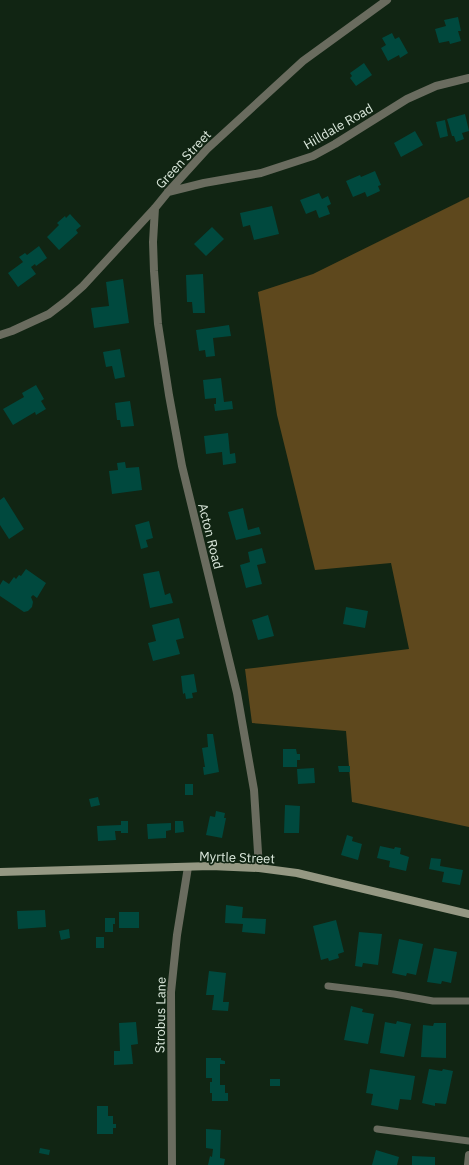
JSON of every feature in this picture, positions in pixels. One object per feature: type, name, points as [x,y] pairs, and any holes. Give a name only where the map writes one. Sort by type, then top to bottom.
[{"type":"street","name":"Green Street","points":[[0,335],[18,329],[49,314],[66,301],[155,208],[207,149],[303,61],[387,0]]},
{"type":"street","name":"Hilldale Road","points":[[168,192],[204,183],[261,173],[313,156],[407,99],[436,86],[469,78]]},
{"type":"street","name":"Acton Road","points":[[155,208],[153,242],[154,271],[158,324],[169,395],[182,466],[238,701],[254,790],[259,868]]},
{"type":"street","name":"Myrtle Street","points":[[0,872],[211,866],[259,868],[310,876],[469,914]]},
{"type":"street","name":"Strobus Lane","points":[[172,1165],[171,992],[188,867]]},
{"type":"street","points":[[468,1165],[469,1155]]},
{"type":"lane","points":[[328,986],[394,994],[433,1001],[469,1001]]},
{"type":"lane","points":[[377,1129],[469,1141]]},
{"type":"shaded area","points":[[469,197],[469,827],[352,802],[346,731],[252,723],[245,669],[409,649],[391,563],[315,570],[277,415],[258,292],[313,274]]},
{"type":"building","points":[[458,17],[461,31],[458,31],[461,41],[450,44],[449,41],[439,43],[435,29],[446,26],[444,20]]},
{"type":"building","points":[[392,33],[395,39],[399,37],[408,53],[400,58],[399,55],[388,61],[381,48],[386,45],[382,38]]},
{"type":"building","points":[[364,63],[372,75],[356,86],[350,78],[352,76],[350,73]]},
{"type":"building","points":[[465,114],[469,131],[462,133],[464,139],[456,142],[454,136],[452,136],[447,119]]},
{"type":"building","points":[[445,120],[448,136],[440,138],[436,122]]},
{"type":"building","points":[[415,131],[423,145],[401,157],[394,143]]},
{"type":"building","points":[[375,171],[381,185],[378,186],[380,191],[367,197],[365,192],[353,197],[346,181]]},
{"type":"building","points":[[319,193],[322,199],[328,196],[331,204],[327,206],[330,214],[319,218],[316,210],[306,214],[300,200]]},
{"type":"building","points":[[272,206],[279,234],[254,240],[250,225],[243,227],[240,213]]},
{"type":"building","points":[[70,214],[81,226],[76,230],[78,233],[59,250],[47,237],[59,225],[57,223],[65,216],[66,218]]},
{"type":"building","points":[[212,227],[224,239],[206,256],[194,244]]},
{"type":"building","points":[[39,246],[47,258],[36,266],[35,264],[31,267],[36,274],[18,287],[8,273],[23,262],[19,257],[25,253],[27,255]]},
{"type":"building","points":[[203,274],[205,313],[193,313],[192,302],[187,302],[186,275]]},
{"type":"building","points":[[123,279],[129,323],[94,328],[91,308],[109,306],[106,282]]},
{"type":"building","points":[[229,325],[231,336],[213,338],[215,356],[206,357],[205,350],[199,351],[196,330]]},
{"type":"building","points":[[120,349],[125,377],[115,379],[112,366],[106,367],[103,352]]},
{"type":"building","points":[[221,378],[224,402],[232,401],[233,409],[215,411],[214,404],[216,404],[216,398],[205,399],[203,380]]},
{"type":"building","points":[[36,385],[44,399],[41,401],[46,409],[36,415],[35,412],[13,425],[3,409],[24,397],[22,393]]},
{"type":"building","points":[[130,401],[134,426],[121,427],[120,420],[117,420],[115,403]]},
{"type":"building","points":[[228,433],[230,454],[235,453],[236,463],[223,465],[222,452],[206,454],[204,436]]},
{"type":"building","points":[[125,462],[126,468],[139,467],[142,490],[112,494],[109,471],[118,470],[117,463]]},
{"type":"building","points":[[4,497],[24,529],[9,539],[0,525],[0,500]]},
{"type":"building","points":[[243,508],[248,530],[259,527],[261,534],[236,540],[228,512]]},
{"type":"building","points":[[149,521],[153,538],[146,540],[148,547],[141,549],[135,525]]},
{"type":"building","points":[[262,548],[266,563],[257,565],[262,584],[246,588],[240,565],[250,562],[248,552]]},
{"type":"building","points":[[26,569],[46,583],[37,598],[33,595],[31,597],[33,602],[32,607],[28,611],[24,612],[0,596],[0,585],[3,580],[9,584],[14,577],[16,579],[19,575],[21,576]]},
{"type":"building","points":[[159,571],[165,595],[170,593],[173,603],[150,608],[143,574]]},
{"type":"building","points":[[346,607],[368,611],[365,628],[343,624]]},
{"type":"building","points":[[268,615],[274,636],[258,640],[252,620]]},
{"type":"building","points":[[179,618],[184,638],[176,640],[180,654],[153,661],[148,643],[156,641],[152,625]]},
{"type":"building","points":[[194,674],[197,692],[192,693],[193,698],[186,699],[185,693],[183,694],[181,676]]},
{"type":"building","points":[[207,734],[213,734],[219,772],[204,775],[203,767],[205,767],[202,748],[208,747]]},
{"type":"building","points":[[283,749],[296,749],[297,754],[300,754],[300,760],[297,760],[297,767],[283,767]]},
{"type":"building","points":[[338,766],[350,766],[350,772],[339,772]]},
{"type":"building","points":[[314,768],[315,783],[298,784],[297,769]]},
{"type":"building","points":[[185,784],[193,784],[193,795],[185,795]]},
{"type":"building","points":[[98,797],[100,805],[91,807],[89,799]]},
{"type":"building","points":[[285,805],[300,806],[299,833],[284,833]]},
{"type":"building","points":[[216,811],[225,813],[224,818],[226,818],[222,838],[206,835],[210,816],[215,817]]},
{"type":"building","points":[[121,821],[128,821],[128,833],[115,831],[116,840],[98,841],[97,826],[121,825]]},
{"type":"building","points":[[175,821],[183,821],[184,832],[175,833]]},
{"type":"building","points":[[171,823],[171,830],[166,831],[166,838],[148,839],[147,824]]},
{"type":"building","points":[[347,835],[353,837],[352,841],[362,844],[358,860],[341,855]]},
{"type":"building","points":[[380,846],[394,849],[395,847],[401,848],[400,854],[409,857],[406,871],[389,867],[390,861],[377,858]]},
{"type":"building","points":[[431,858],[441,859],[440,866],[463,870],[460,885],[442,882],[444,872],[429,869]]},
{"type":"building","points":[[226,905],[243,907],[242,918],[266,919],[265,934],[242,932],[243,924],[225,923]]},
{"type":"building","points":[[45,910],[46,927],[18,929],[17,911]]},
{"type":"building","points":[[119,912],[139,912],[139,928],[119,928]]},
{"type":"building","points":[[105,918],[115,918],[113,932],[105,932]]},
{"type":"building","points":[[336,920],[344,952],[338,954],[339,958],[329,961],[328,958],[321,960],[313,926]]},
{"type":"building","points":[[69,929],[70,938],[61,940],[59,931]]},
{"type":"building","points":[[359,932],[382,934],[378,965],[363,963],[362,967],[355,966]]},
{"type":"building","points":[[96,937],[104,937],[104,948],[96,948]]},
{"type":"building","points":[[399,939],[423,944],[416,975],[407,973],[406,976],[392,973]]},
{"type":"building","points":[[434,948],[457,952],[451,983],[442,981],[441,984],[427,982]]},
{"type":"building","points":[[209,971],[226,973],[223,1002],[229,1002],[228,1011],[212,1010],[214,995],[206,995]]},
{"type":"building","points":[[351,1006],[363,1009],[362,1012],[374,1014],[368,1044],[344,1040]]},
{"type":"building","points":[[397,1021],[411,1024],[404,1057],[380,1053],[385,1022],[396,1024]]},
{"type":"building","points":[[136,1022],[138,1044],[131,1045],[133,1064],[114,1065],[114,1051],[120,1051],[119,1023]]},
{"type":"building","points":[[434,1023],[446,1023],[446,1058],[421,1057],[423,1025],[433,1026]]},
{"type":"building","points":[[206,1058],[221,1058],[221,1060],[225,1061],[225,1064],[220,1064],[220,1085],[225,1085],[225,1093],[228,1093],[228,1101],[212,1101],[210,1082],[212,1082],[212,1078],[206,1078]]},
{"type":"building","points":[[370,1069],[415,1076],[411,1100],[400,1099],[398,1110],[371,1105],[373,1094],[366,1093]]},
{"type":"building","points":[[429,1069],[453,1071],[446,1104],[435,1103],[435,1106],[422,1103]]},
{"type":"building","points":[[270,1079],[280,1079],[280,1086],[270,1086]]},
{"type":"building","points":[[97,1106],[108,1106],[108,1116],[113,1116],[113,1124],[116,1124],[116,1128],[113,1128],[113,1134],[97,1134]]},
{"type":"building","points":[[206,1129],[221,1130],[220,1158],[225,1159],[224,1165],[208,1165],[210,1156],[212,1157],[213,1149],[206,1148]]},
{"type":"building","points":[[40,1148],[50,1150],[49,1155],[39,1153]]},
{"type":"building","points":[[376,1150],[399,1157],[397,1165],[372,1165]]},
{"type":"building","points":[[412,1156],[435,1157],[435,1165],[412,1165]]}]
